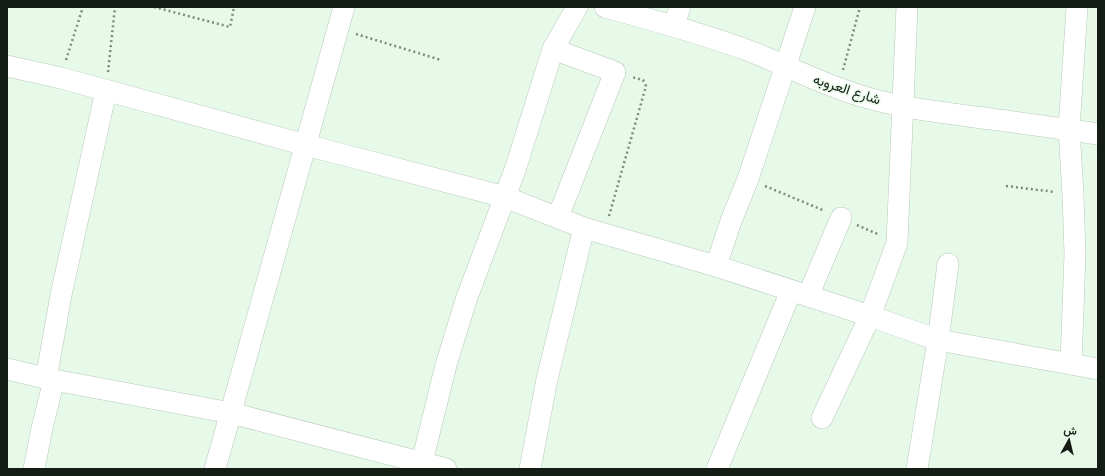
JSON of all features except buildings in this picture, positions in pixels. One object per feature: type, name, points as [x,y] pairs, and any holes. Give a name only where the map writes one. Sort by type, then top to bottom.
[{"type":"street","points":[[215,469],[344,7]]},
{"type":"street","points":[[422,462],[446,365],[466,300],[516,170],[553,49],[577,7]]},
{"type":"street","name":"شارع العروبه","points":[[605,7],[677,16],[749,51],[837,89],[902,106],[942,113],[1098,134]]},
{"type":"street","points":[[716,266],[731,221],[748,179],[805,7]]},
{"type":"street","points":[[822,418],[870,316],[897,243],[906,7]]},
{"type":"street","points":[[1071,364],[1075,254],[1069,130],[1076,7]]},
{"type":"street","points":[[553,49],[615,72],[558,218]]},
{"type":"street","points":[[7,66],[61,78],[306,145],[505,197],[584,228],[716,266],[870,316],[938,340],[1098,369]]},
{"type":"street","points":[[34,469],[50,380],[61,295],[106,91]]},
{"type":"street","points":[[717,469],[800,294],[841,218]]},
{"type":"street","points":[[530,469],[549,371],[584,228]]},
{"type":"street","points":[[917,469],[938,340],[948,264]]},
{"type":"street","points":[[7,368],[50,380],[231,413],[446,469]]},
{"type":"path","points":[[61,78],[83,7]]},
{"type":"path","points":[[106,91],[115,7]]},
{"type":"path","points":[[154,7],[230,27],[234,7]]},
{"type":"path","points":[[837,89],[860,7]]},
{"type":"path","points":[[338,28],[441,60]]},
{"type":"path","points":[[604,233],[646,86],[641,79]]},
{"type":"path","points":[[748,179],[897,243]]},
{"type":"path","points":[[1006,186],[1073,195]]}]
